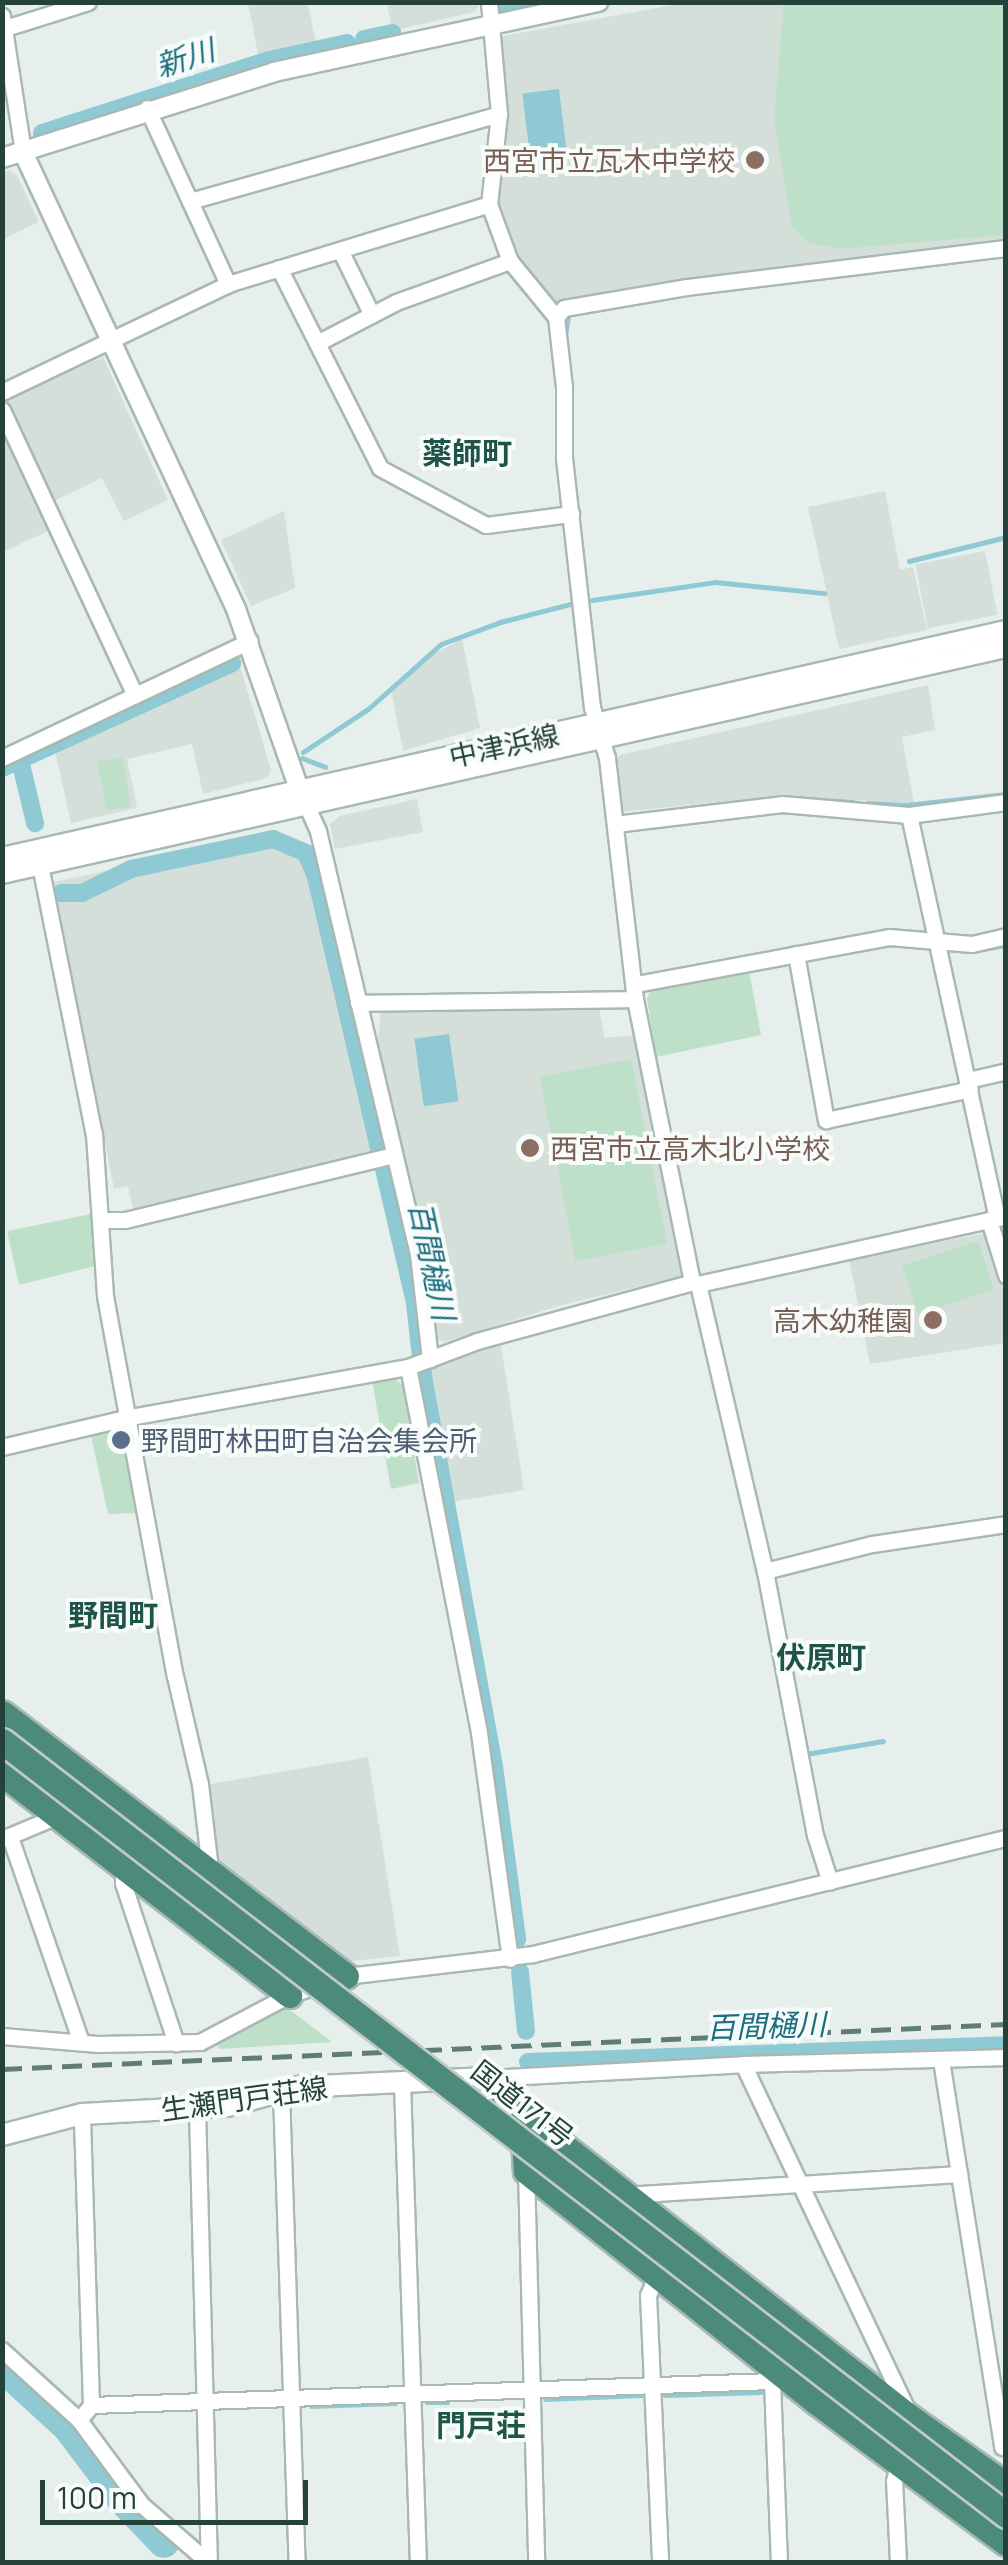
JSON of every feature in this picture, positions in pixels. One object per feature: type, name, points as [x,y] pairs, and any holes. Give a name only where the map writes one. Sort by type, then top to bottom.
[{"type":"highway","points":[[2,1714],[346,1976]]},
{"type":"highway","name":"国道171号","points":[[2,1741],[1006,2515]]},
{"type":"highway","points":[[2,1773],[289,1994]]},
{"type":"highway","points":[[487,2078],[555,2140],[911,2418],[1006,2485]]},
{"type":"highway","points":[[487,2078],[523,2128],[526,2158],[595,2224],[776,2375],[1006,2542]]},
{"type":"highway","points":[[526,2158],[555,2140]]},
{"type":"main road","name":"生瀬門戸荘線","points":[[2,2135],[82,2114],[244,2103],[297,2087],[487,2078]]},
{"type":"street","points":[[88,2],[3,24],[22,152],[250,641],[302,797],[316,822],[358,1003],[386,1157],[418,1254],[420,1363],[479,1733],[510,1959]]},
{"type":"street","points":[[489,2],[499,114],[489,204],[510,260],[556,318],[571,514],[636,991],[695,1283],[766,1571],[815,1835],[830,1882]]},
{"type":"street","points":[[2,158],[147,108],[274,72],[599,2]]},
{"type":"street","points":[[147,108],[228,284]]},
{"type":"street","points":[[190,201],[499,114]]},
{"type":"street","points":[[2,392],[228,284],[489,204]]},
{"type":"street","points":[[556,318],[564,308],[687,287],[1006,248]]},
{"type":"street","points":[[340,250],[372,315]]},
{"type":"street","points":[[316,342],[372,315],[510,260]]},
{"type":"street","points":[[279,268],[380,468],[486,525],[571,514]]},
{"type":"street","points":[[2,410],[135,695]]},
{"type":"street","name":"中津浜線","points":[[600,732],[1006,630]]},
{"type":"street","points":[[2,758],[250,641]]},
{"type":"street","name":"中津浜線","points":[[2,874],[39,857],[302,797],[1006,648]]},
{"type":"street","points":[[615,824],[782,804],[909,815],[1006,802]]},
{"type":"street","points":[[909,815],[969,1084],[1006,1275]]},
{"type":"street","name":"中津浜線","points":[[2,857],[39,857]]},
{"type":"street","points":[[39,857],[94,1134],[103,1220],[105,1296],[174,1676],[200,1784],[209,1861],[175,1909]]},
{"type":"street","points":[[358,1003],[636,991],[796,954],[888,938],[972,944],[1006,936]]},
{"type":"street","points":[[796,954],[826,1120],[1006,1071]]},
{"type":"street","points":[[103,1220],[125,1220],[386,1157]]},
{"type":"street","points":[[2,1446],[130,1417],[420,1363],[477,1341],[695,1283],[997,1218]]},
{"type":"street","points":[[766,1571],[872,1544],[1006,1524]]},
{"type":"street","points":[[57,1816],[6,1838],[81,2042]]},
{"type":"street","points":[[2,2036],[81,2042],[200,2042],[289,1994],[346,1976],[510,1959],[1006,1838]]},
{"type":"street","points":[[123,1868],[123,1883],[176,2043]]},
{"type":"street","points":[[487,2078],[743,2064],[1006,2057]]},
{"type":"street","points":[[941,2060],[1004,2447],[976,2462]]},
{"type":"street","points":[[743,2064],[911,2418]]},
{"type":"street","points":[[402,2084],[418,2562]]},
{"type":"street","points":[[281,2092],[297,2562]]},
{"type":"street","points":[[197,2108],[208,2562]]},
{"type":"street","points":[[79,2420],[91,2405],[82,2114]]},
{"type":"street","points":[[526,2158],[536,2562]]},
{"type":"street","points":[[595,2224],[626,2193],[959,2174]]},
{"type":"street","points":[[657,2274],[648,2296],[660,2562]]},
{"type":"street","points":[[2,2350],[79,2420],[142,2505],[208,2562]]},
{"type":"street","points":[[91,2405],[654,2386],[776,2375],[779,2562]]},
{"type":"street","points":[[898,2465],[894,2481],[898,2562]]},
{"type":"shaded area","points":[[248,3],[308,3],[316,45],[259,59]]},
{"type":"shaded area","points":[[387,3],[479,4],[475,12],[392,31]]},
{"type":"shaded area","name":"西宮市立瓦木中学校","points":[[684,3],[1005,3],[1005,239],[555,302],[516,258],[498,205],[509,114],[499,43],[503,36]]},
{"type":"shaded area","points":[[8,170],[17,175],[39,222],[3,239],[3,172]]},
{"type":"shaded area","points":[[103,357],[168,500],[124,521],[102,478],[54,501],[7,400]]},
{"type":"shaded area","points":[[2,428],[50,530],[3,552],[2,551]]},
{"type":"shaded area","points":[[885,491],[900,570],[913,567],[927,630],[839,649],[808,507]]},
{"type":"shaded area","points":[[284,511],[295,588],[251,606],[221,540]]},
{"type":"shaded area","points":[[985,551],[997,615],[928,628],[915,565]]},
{"type":"shaded area","points":[[462,639],[480,728],[403,751],[391,690],[434,654]]},
{"type":"shaded area","points":[[233,666],[240,667],[257,722],[271,771],[267,778],[203,794],[192,744],[127,759],[137,808],[71,823],[54,746]]},
{"type":"shaded area","points":[[928,685],[935,730],[902,737],[914,803],[775,796],[622,812],[615,760],[620,755]]},
{"type":"shaded area","points":[[417,799],[423,832],[335,849],[330,824],[340,816]]},
{"type":"shaded area","points":[[272,835],[298,843],[318,863],[383,1144],[376,1152],[133,1209],[128,1186],[114,1189],[54,882]]},
{"type":"shaded area","name":"西宮市立高木北小学校","points":[[598,1003],[605,1038],[636,1035],[686,1270],[683,1276],[558,1306],[444,1342],[436,1339],[424,1254],[378,1042],[381,1008]]},
{"type":"shaded area","name":"高木幼稚園","points":[[986,1233],[1005,1293],[1005,1343],[870,1364],[849,1259]]},
{"type":"shaded area","points":[[500,1340],[524,1490],[451,1502],[430,1369],[433,1364]]},
{"type":"shaded area","points":[[368,1757],[400,1956],[352,1961],[339,1957],[219,1865],[210,1784]]},
{"type":"green space","points":[[784,3],[1005,3],[1005,235],[839,249],[808,243],[792,227],[774,117]]},
{"type":"green space","points":[[122,757],[131,806],[106,811],[97,761]]},
{"type":"green space","points":[[749,971],[761,1035],[656,1057],[647,998],[651,990]]},
{"type":"green space","points":[[631,1059],[667,1244],[576,1261],[540,1077]]},
{"type":"green space","points":[[96,1213],[99,1265],[19,1285],[7,1231]]},
{"type":"green space","points":[[978,1241],[994,1290],[918,1314],[902,1266]]},
{"type":"green space","points":[[393,1377],[403,1386],[419,1483],[391,1489],[372,1380]]},
{"type":"green space","points":[[111,1431],[115,1449],[129,1447],[140,1513],[108,1514],[91,1436]]},
{"type":"green space","points":[[286,2007],[332,2042],[219,2049],[216,2043]]},
{"type":"water","points":[[559,89],[567,152],[530,156],[522,94]]},
{"type":"water","points":[[449,1034],[458,1101],[424,1106],[414,1039]]},
{"type":"waterway","name":"新川","points":[[502,8],[534,2]]},
{"type":"waterway","name":"新川","points":[[364,39],[392,33]]},
{"type":"waterway","name":"新川","points":[[42,133],[270,60],[347,43]]},
{"type":"waterway","points":[[565,335],[568,315]]},
{"type":"waterway","points":[[909,561],[1006,537]]},
{"type":"waterway","points":[[592,600],[715,582],[824,593]]},
{"type":"waterway","points":[[303,752],[368,709],[441,644],[500,622],[570,604]]},
{"type":"waterway","points":[[2,768],[232,663]]},
{"type":"waterway","points":[[302,758],[325,767]]},
{"type":"waterway","name":"百間樋川","points":[[20,760],[35,823]]},
{"type":"waterway","points":[[867,803],[906,805],[1006,794]]},
{"type":"waterway","points":[[673,810],[772,798]]},
{"type":"waterway","points":[[793,798],[853,802]]},
{"type":"waterway","name":"百間樋川","points":[[61,893],[82,893],[131,869],[273,839],[306,853],[316,877],[415,1303],[423,1376],[494,1766],[517,1939]]},
{"type":"waterway","points":[[971,951],[1006,945]]},
{"type":"waterway","points":[[806,1754],[883,1741]]},
{"type":"waterway","name":"百間樋川","points":[[520,1972],[526,2031]]},
{"type":"waterway","name":"百間樋川","points":[[528,2062],[1006,2045]]},
{"type":"waterway","points":[[2,2366],[68,2426],[123,2499],[164,2542]]},
{"type":"waterway","points":[[665,2395],[761,2392]]},
{"type":"waterway","points":[[545,2399],[641,2395]]},
{"type":"waterway","points":[[427,2402],[447,2402]]},
{"type":"waterway","points":[[311,2406],[395,2403]]},
{"type":"railway","points":[[2,2069],[1006,2024]]},
{"type":"place","name":"西宮市立瓦木中学校","points":[[755,160]]},
{"type":"place","name":"西宮市立高木北小学校","points":[[530,1148]]},
{"type":"place","name":"高木幼稚園","points":[[933,1320]]},
{"type":"place","name":"野間町林田町自治会集会所","points":[[121,1440]]},
{"type":"district","name":"薬師町","points":[[467,453]]},
{"type":"district","name":"野間町","points":[[113,1615]]},
{"type":"district","name":"伏原町","points":[[821,1657]]},
{"type":"district","name":"門戸荘","points":[[481,2425]]}]
